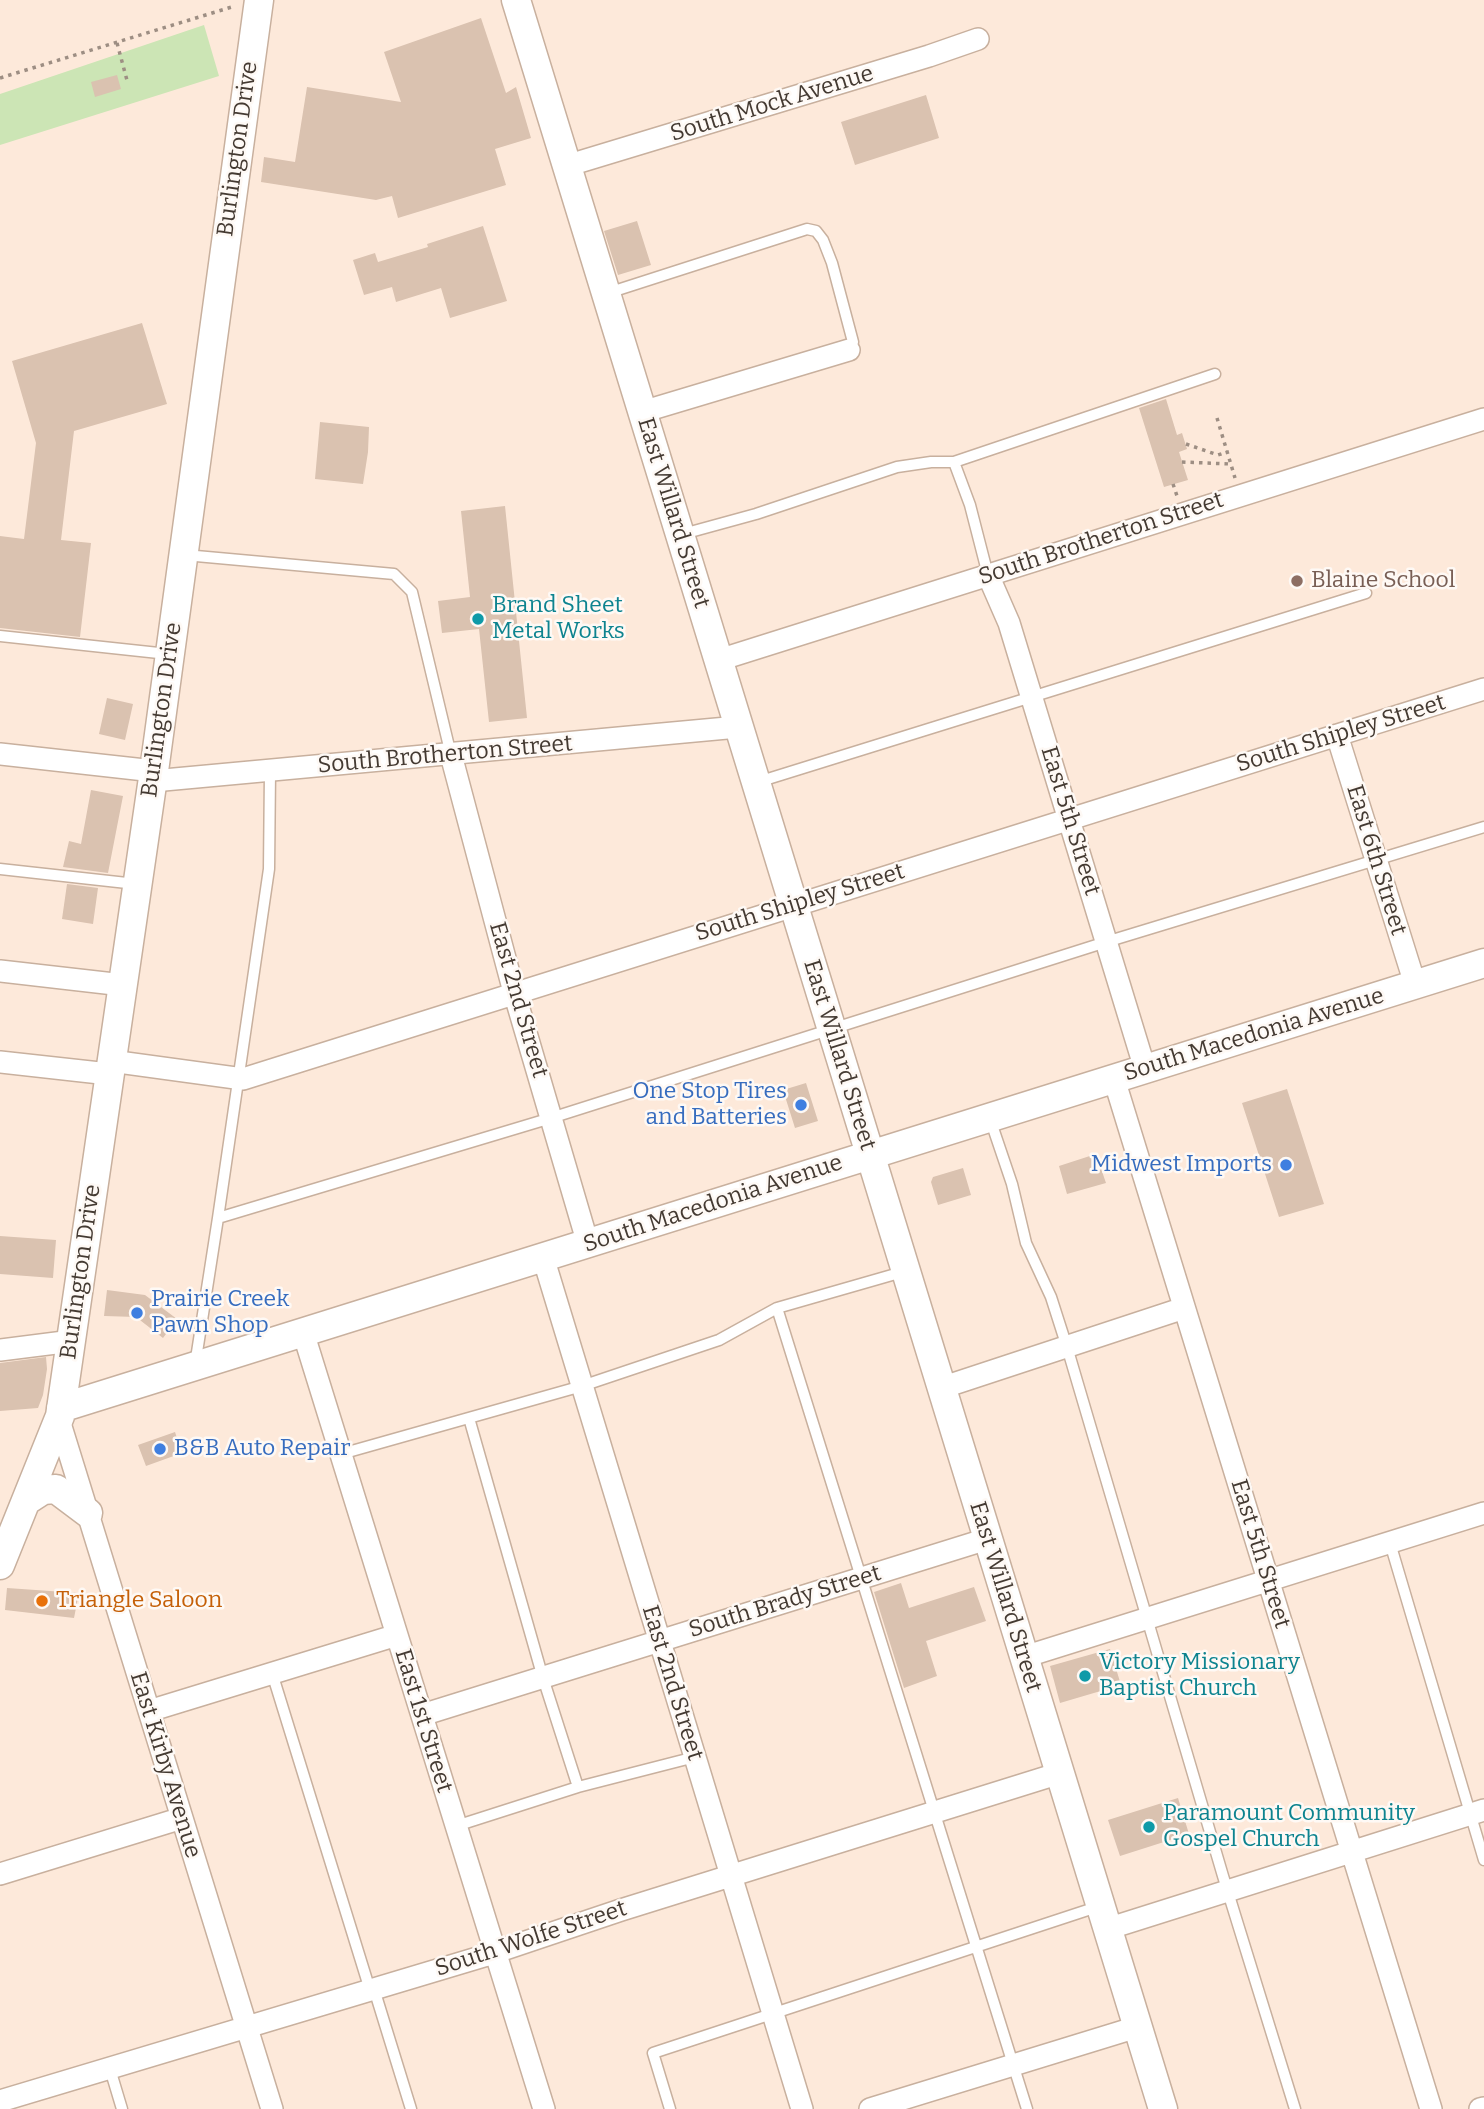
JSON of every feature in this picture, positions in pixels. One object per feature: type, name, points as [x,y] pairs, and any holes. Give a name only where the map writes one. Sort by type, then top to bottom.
[{"type":"street","name":"East Willard Street","points":[[516,0],[1163,2109]]},
{"type":"street","name":"Burlington Drive","points":[[0,1564],[60,1414],[72,1341],[170,654],[249,2]]},
{"type":"street","name":"South Mock Avenue","points":[[566,166],[978,39]]},
{"type":"street","points":[[642,412],[849,350]]},
{"type":"street","name":"South Brotherton Street","points":[[719,660],[1484,419]]},
{"type":"street","name":"East 5th Street","points":[[988,575],[1009,623],[1144,1069]]},
{"type":"street","name":"South Shipley Street","points":[[0,1062],[110,1068],[238,1080],[1484,689]]},
{"type":"street","name":"South Brotherton Street","points":[[0,754],[153,776],[270,772],[738,727]]},
{"type":"street","name":"East 6th Street","points":[[1337,735],[1415,984]]},
{"type":"street","name":"East 2nd Street","points":[[451,755],[514,992],[588,1244]]},
{"type":"street","name":"South Macedonia Avenue","points":[[60,1414],[195,1366],[1484,963]]},
{"type":"street","points":[[0,971],[123,985]]},
{"type":"street","name":"East 5th Street","points":[[1114,1079],[1431,2109]]},
{"type":"street","name":"East 2nd Street","points":[[542,1257],[802,2109]]},
{"type":"street","points":[[941,1388],[1184,1308]]},
{"type":"street","name":"East 1st Street","points":[[303,1332],[544,2109]]},
{"type":"street","points":[[0,1350],[72,1341]]},
{"type":"street","name":"East Kirby Avenue","points":[[60,1414],[88,1513],[272,2109]]},
{"type":"street","points":[[26,1501],[43,1490],[56,1489],[88,1513]]},
{"type":"street","points":[[1024,1657],[1484,1513]]},
{"type":"street","name":"South Brady Street","points":[[422,1715],[987,1539]]},
{"type":"street","points":[[149,1711],[397,1635]]},
{"type":"street","name":"South Wolfe Street","points":[[0,2101],[372,1990],[1060,1773]]},
{"type":"street","points":[[1104,1917],[1227,1891],[1477,1813]]},
{"type":"street","points":[[0,1874],[182,1818]]},
{"type":"street","points":[[870,2109],[1137,2027]]},
{"type":"lane","points":[[606,294],[807,229],[816,231],[832,262],[853,342],[849,350]]},
{"type":"lane","points":[[680,535],[756,514],[897,467],[931,461],[954,462],[1215,374]]},
{"type":"lane","points":[[954,462],[970,505],[988,575]]},
{"type":"lane","points":[[183,555],[394,574],[412,592],[451,755]]},
{"type":"lane","points":[[755,783],[1366,593]]},
{"type":"lane","points":[[0,636],[170,654]]},
{"type":"lane","points":[[195,1366],[269,869],[270,772]]},
{"type":"lane","points":[[218,1218],[551,1118],[1107,942],[1484,827]]},
{"type":"lane","points":[[0,869],[138,884]]},
{"type":"lane","points":[[989,1118],[1012,1184],[1026,1243],[1051,1297],[1067,1347],[1227,1891],[1295,2109]]},
{"type":"lane","points":[[341,1454],[582,1386],[719,1340],[777,1308],[906,1272]]},
{"type":"lane","points":[[777,1308],[1027,2109]]},
{"type":"lane","points":[[469,1418],[543,1678],[578,1787]]},
{"type":"lane","points":[[1390,1543],[1477,1813],[1484,1860]]},
{"type":"lane","points":[[272,1673],[411,2109]]},
{"type":"lane","points":[[456,1826],[578,1787],[695,1757]]},
{"type":"lane","points":[[670,2109],[653,2053],[977,1948],[1104,1917]]},
{"type":"lane","points":[[110,2069],[122,2109]]},
{"type":"path","points":[[0,78],[249,2]]},
{"type":"path","points":[[117,43],[128,84]]},
{"type":"path","points":[[1217,418],[1237,483]]},
{"type":"path","points":[[1185,444],[1218,455],[1227,452]]},
{"type":"path","points":[[1182,462],[1231,464]]},
{"type":"path","points":[[1174,484],[1179,501]]},
{"type":"green space","points":[[204,25],[219,76],[0,145],[0,94]]},
{"type":"building","points":[[481,18],[506,93],[516,87],[531,138],[495,149],[506,185],[398,218],[392,196],[376,200],[261,182],[264,157],[295,162],[307,87],[401,102],[384,52]]},
{"type":"building","points":[[117,75],[121,89],[95,97],[91,82]]},
{"type":"building","points":[[926,95],[939,138],[855,165],[841,122]]},
{"type":"building","points":[[637,221],[651,265],[618,275],[604,231]]},
{"type":"building","points":[[483,226],[507,301],[450,318],[441,288],[396,302],[392,287],[364,295],[353,260],[375,253],[378,262]]},
{"type":"building","points":[[142,323],[167,404],[74,431],[61,540],[91,543],[80,637],[0,628],[0,536],[24,539],[36,443],[12,361]]},
{"type":"building","points":[[1166,399],[1177,435],[1182,433],[1187,449],[1179,452],[1188,480],[1164,487],[1139,408]]},
{"type":"building","points":[[320,422],[369,427],[363,484],[315,479]]},
{"type":"building","name":"Brand Sheet Metal Works","points":[[505,506],[527,718],[489,722],[479,629],[442,633],[438,601],[470,597],[461,511]]},
{"type":"building","points":[[107,698],[133,704],[125,740],[99,734]]},
{"type":"building","points":[[91,790],[123,796],[108,873],[63,867],[69,841],[81,844]]},
{"type":"building","points":[[67,884],[98,888],[93,924],[62,919]]},
{"type":"building","name":"One Stop Tires and Batteries","points":[[806,1083],[818,1121],[795,1128],[783,1090]]},
{"type":"building","name":"Midwest Imports","points":[[1287,1089],[1324,1204],[1279,1217],[1242,1103]]},
{"type":"building","points":[[1096,1154],[1106,1183],[1067,1194],[1059,1166]]},
{"type":"building","points":[[963,1168],[971,1195],[938,1205],[931,1182],[933,1177]]},
{"type":"building","points":[[0,1236],[56,1240],[53,1278],[0,1274]]},
{"type":"building","name":"Prairie Creek Pawn Shop","points":[[107,1290],[145,1295],[177,1319],[163,1338],[136,1317],[104,1316]]},
{"type":"building","points":[[46,1357],[43,1395],[38,1408],[0,1411],[0,1363]]},
{"type":"building","name":"B&B Auto Repair","points":[[175,1432],[182,1453],[146,1466],[138,1445]]},
{"type":"building","points":[[901,1583],[909,1608],[974,1587],[986,1621],[926,1641],[937,1676],[904,1688],[874,1592]]},
{"type":"building","name":"Triangle Saloon","points":[[7,1588],[79,1593],[74,1618],[5,1610]]},
{"type":"building","name":"Victory Missionary Baptist Church","points":[[1110,1649],[1121,1685],[1060,1703],[1050,1666]]},
{"type":"building","name":"Paramount Community Gospel Church","points":[[1178,1798],[1189,1834],[1120,1856],[1108,1820]]},
{"type":"place","name":"Blaine School","points":[[1297,581]]},
{"type":"place","name":"Brand Sheet Metal Works","points":[[478,619]]},
{"type":"place","name":"One Stop Tires and Batteries","points":[[801,1105]]},
{"type":"place","name":"Midwest Imports","points":[[1286,1165]]},
{"type":"place","name":"Prairie Creek Pawn Shop","points":[[137,1313]]},
{"type":"place","name":"B&B Auto Repair","points":[[160,1449]]},
{"type":"place","name":"Triangle Saloon","points":[[42,1601]]},
{"type":"place","name":"Victory Missionary Baptist Church","points":[[1085,1676]]},
{"type":"place","name":"Paramount Community Gospel Church","points":[[1149,1827]]}]
